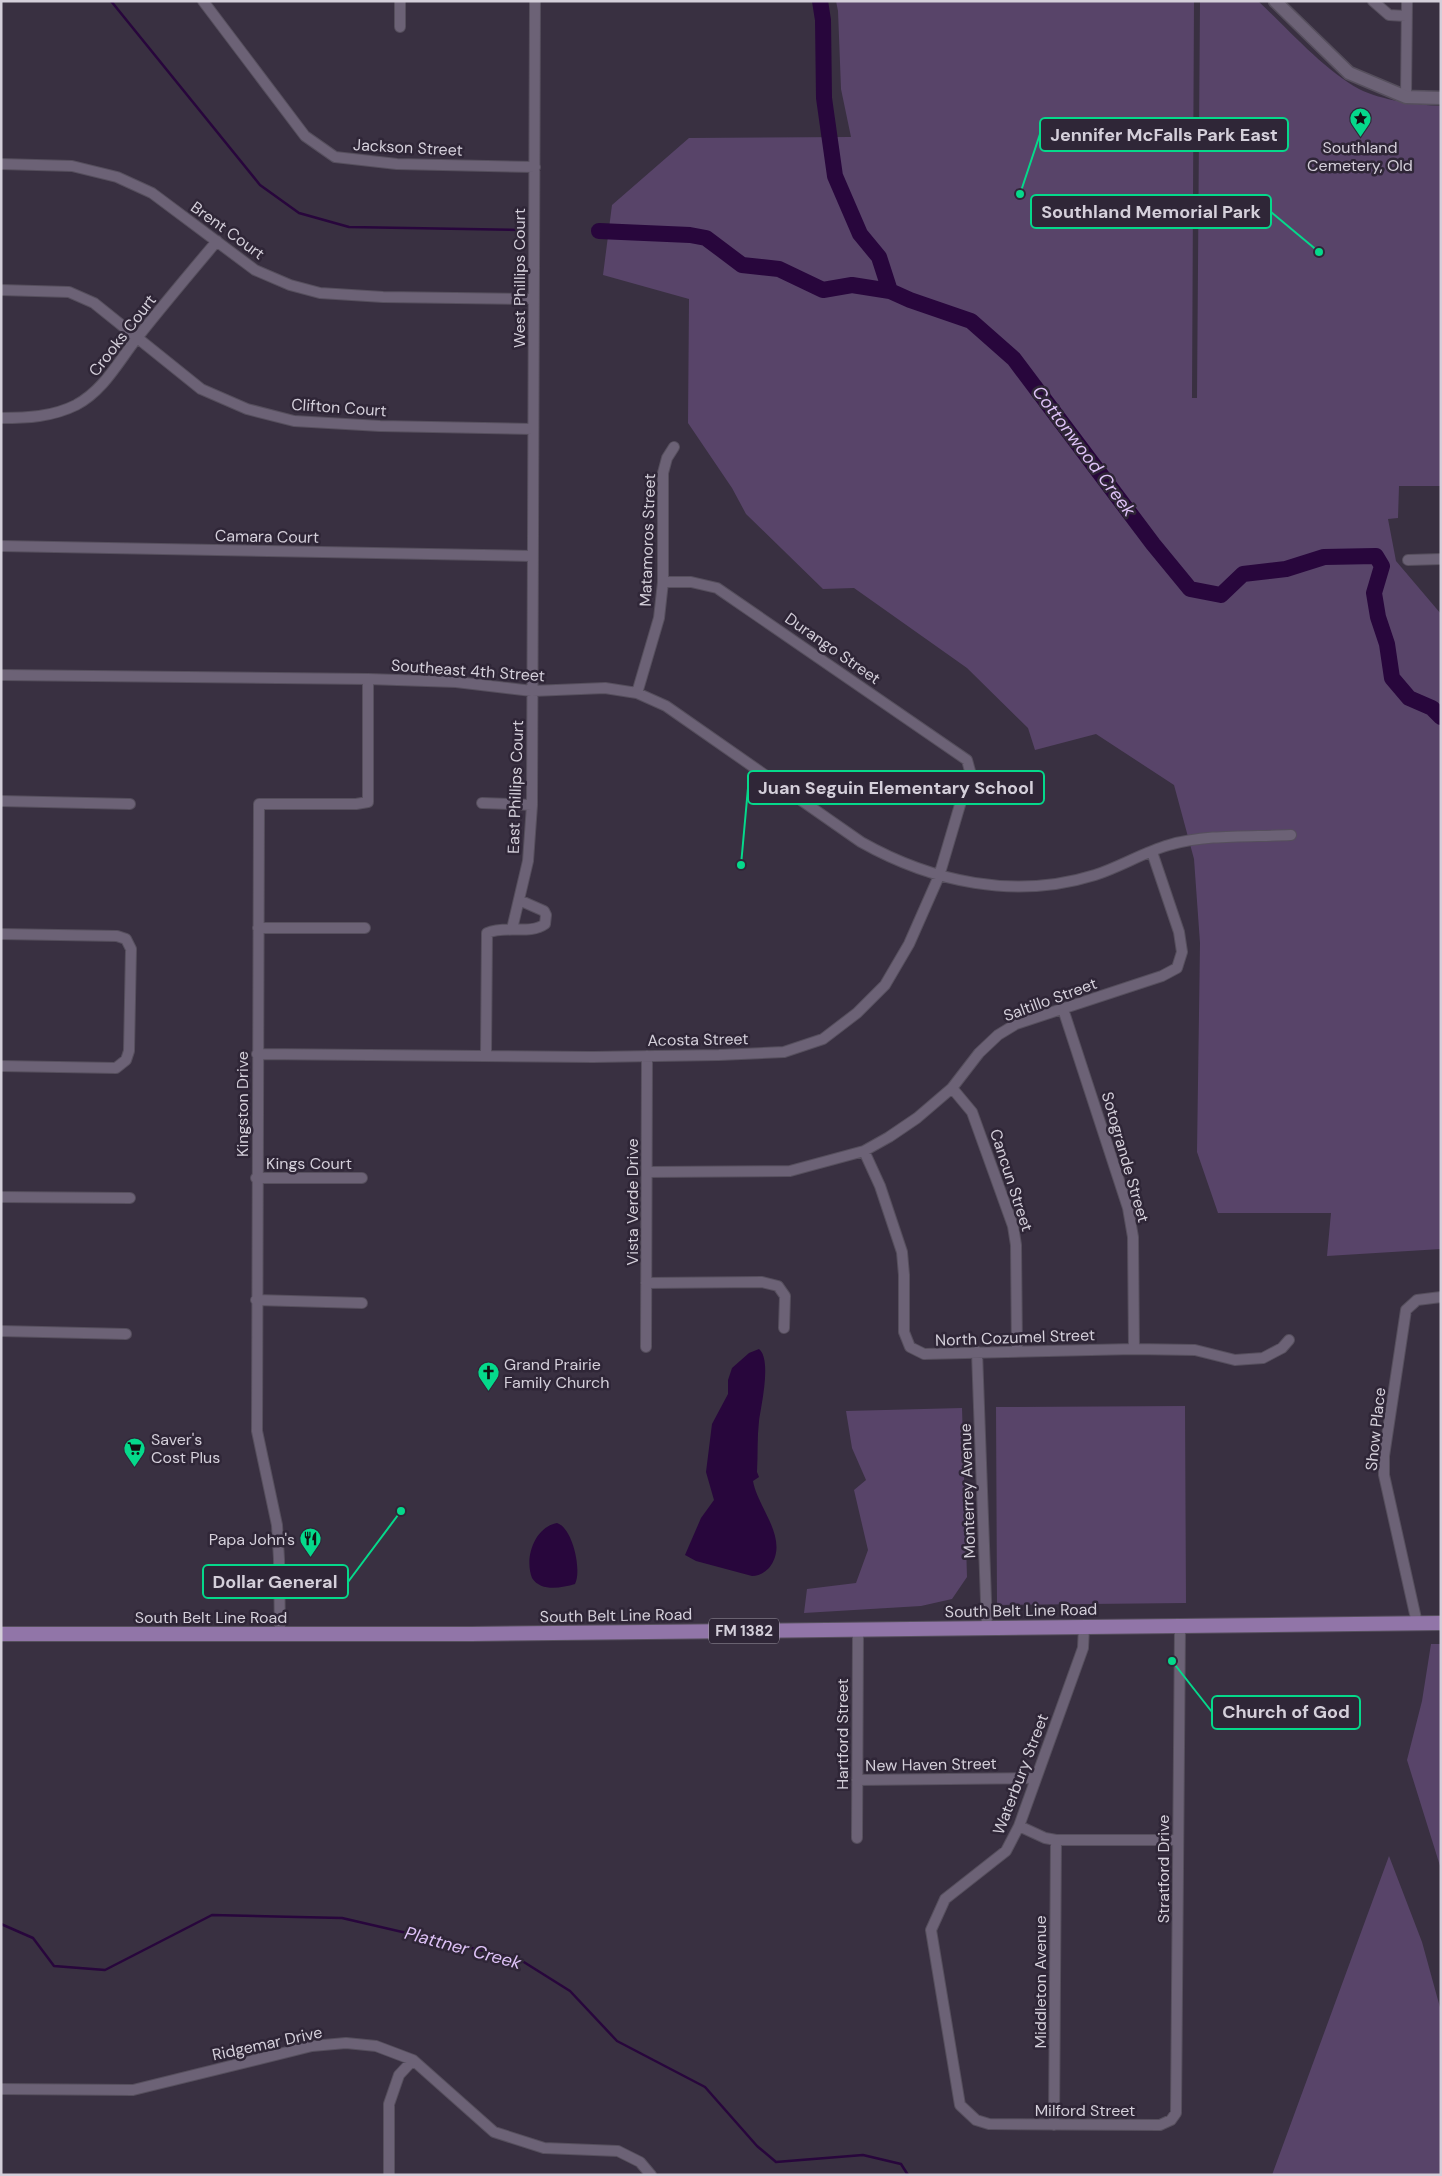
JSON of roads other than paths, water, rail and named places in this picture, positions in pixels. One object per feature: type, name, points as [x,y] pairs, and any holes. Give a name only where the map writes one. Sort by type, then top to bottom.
[{"type":"main road","name":"South Belt Line Road","points":[[1,1634],[280,1635],[858,1631],[1441,1623]]},
{"type":"street","name":"Jackson Street","points":[[203,1],[305,136],[335,157],[397,164],[535,167]]},
{"type":"street","points":[[400,1],[400,27]]},
{"type":"street","name":"West Phillips Court","points":[[532,556],[535,1]]},
{"type":"street","points":[[1275,1],[1349,73],[1406,97],[1441,98]]},
{"type":"street","points":[[1373,1],[1389,14],[1406,16]]},
{"type":"street","points":[[1406,97],[1407,1]]},
{"type":"street","name":"Brent Court","points":[[1,164],[72,166],[117,177],[152,193],[255,270],[290,286],[320,293],[383,297],[534,299]]},
{"type":"street","name":"Crooks Court","points":[[1,418],[51,415],[82,402],[100,388],[136,339],[217,241]]},
{"type":"street","name":"Clifton Court","points":[[1,290],[69,292],[94,303],[200,389],[247,409],[294,421],[380,426],[533,429]]},
{"type":"street","name":"Matamoros Street","points":[[637,693],[659,618],[663,582],[663,473],[666,458],[674,447]]},
{"type":"street","name":"Camara Court","points":[[1,546],[532,556]]},
{"type":"street","name":"East Phillips Court","points":[[512,929],[528,861],[532,805],[532,556]]},
{"type":"street","points":[[1408,560],[1441,559]]},
{"type":"street","name":"Durango Street","points":[[663,582],[691,582],[717,588],[967,760],[970,770]]},
{"type":"street","name":"Southeast 4th Street","points":[[1,675],[368,679],[456,682],[532,691],[605,688],[637,693],[666,706],[861,842],[890,859],[939,876],[974,884],[1017,888],[1055,885],[1095,875],[1168,845],[1198,839],[1290,835]]},
{"type":"street","name":"Kingston Drive","points":[[280,1635],[279,1559],[276,1525],[257,1431],[256,1300],[258,1239],[256,1178],[259,804],[356,804],[368,802],[368,679]]},
{"type":"street","name":"Acosta Street","points":[[257,1054],[647,1056],[784,1052],[823,1039],[857,1013],[885,985],[913,936],[939,876],[970,770]]},
{"type":"street","points":[[1,801],[130,804]]},
{"type":"street","points":[[482,803],[532,805]]},
{"type":"street","name":"Saltillo Street","points":[[646,1172],[790,1171],[864,1151],[917,1118],[952,1088],[979,1053],[998,1035],[1016,1024],[1162,976],[1177,968],[1182,952],[1179,932],[1152,852]]},
{"type":"street","points":[[486,1056],[487,933],[497,929],[536,929],[545,924],[547,920],[544,911],[519,900]]},
{"type":"street","points":[[258,928],[365,928]]},
{"type":"street","points":[[1,934],[116,936],[126,939],[131,949],[129,1051],[126,1060],[116,1068],[1,1066]]},
{"type":"street","name":"Sotogrande Street","points":[[1063,1009],[1128,1208],[1133,1237],[1134,1349]]},
{"type":"street","name":"Vista Verde Drive","points":[[646,1347],[647,1056]]},
{"type":"street","name":"Cancun Street","points":[[952,1088],[972,1112],[1013,1226],[1016,1245],[1017,1351]]},
{"type":"street","name":"North Cozumel Street","points":[[864,1151],[880,1186],[902,1252],[904,1332],[910,1347],[924,1354],[1134,1349],[1196,1350],[1236,1360],[1264,1358],[1282,1348],[1289,1340]]},
{"type":"street","name":"Kings Court","points":[[256,1178],[362,1178]]},
{"type":"street","points":[[1,1196],[130,1198]]},
{"type":"street","points":[[646,1283],[762,1282],[778,1286],[785,1296],[784,1328]]},
{"type":"street","name":"Show Place","points":[[1417,1624],[1384,1475],[1384,1456],[1406,1310],[1417,1300],[1441,1297]]},
{"type":"street","points":[[256,1300],[362,1303]]},
{"type":"street","points":[[1,1332],[126,1334]]},
{"type":"street","name":"Monterrey Avenue","points":[[977,1352],[987,1628]]},
{"type":"street","name":"Stratford Drive","points":[[1176,2112],[1180,1626]]},
{"type":"street","name":"Waterbury Street","points":[[989,2124],[976,2120],[960,2105],[931,1930],[945,1899],[1006,1851],[1019,1826],[1083,1648],[1084,1627]]},
{"type":"street","name":"Hartford Street","points":[[857,1838],[858,1631]]},
{"type":"street","name":"New Haven Street","points":[[857,1780],[1035,1778]]},
{"type":"street","points":[[1019,1826],[1045,1838],[1056,1840],[1178,1840]]},
{"type":"street","name":"Middleton Avenue","points":[[1054,2125],[1056,1840]]},
{"type":"street","name":"Ridgemar Drive","points":[[1,2089],[134,2090],[312,2046],[346,2043],[376,2046],[413,2060],[494,2132],[544,2148],[618,2151],[640,2162],[651,2175]]},
{"type":"street","points":[[389,2175],[389,2104],[399,2075],[413,2060]]},
{"type":"street","name":"Milford Street","points":[[989,2124],[1160,2125],[1171,2120],[1176,2112]]},
{"type":"waterway","points":[[111,1],[260,185],[299,213],[349,227],[524,230]]},
{"type":"waterway","name":"Cottonwood Creek","points":[[820,1],[823,20],[824,98],[835,176],[860,234],[879,257],[890,291],[971,321],[1014,359],[1153,544],[1190,589],[1221,595],[1243,574],[1286,569],[1324,557],[1376,556],[1382,566],[1374,593],[1378,617],[1387,644],[1392,678],[1409,698],[1432,708],[1441,717]]},
{"type":"waterway","points":[[599,231],[690,235],[706,238],[742,265],[779,269],[823,290],[852,285],[890,291]]},
{"type":"waterway","name":"Plattner Creek","points":[[1,1924],[33,1938],[54,1966],[105,1970],[212,1915],[342,1918],[519,1959],[570,1991],[617,2041],[705,2087],[757,2146],[776,2162],[863,2155],[901,2164],[908,2175]]},
{"type":"place","name":"Southland Cemetery, Old","points":[[1360,137]]},
{"type":"place","name":"Jennifer McFalls Park East","points":[[1020,194]]},
{"type":"place","name":"Southland Memorial Park","points":[[1319,252]]},
{"type":"place","name":"Juan Seguin Elementary School","points":[[741,865]]},
{"type":"place","name":"Grand Prairie Family Church","points":[[488,1392]]},
{"type":"place","name":"Saver's Cost Plus","points":[[135,1467]]},
{"type":"place","name":"Dollar General","points":[[401,1511]]},
{"type":"place","name":"Papa John's","points":[[311,1558]]},
{"type":"place","name":"Church of God","points":[[1172,1661]]}]
